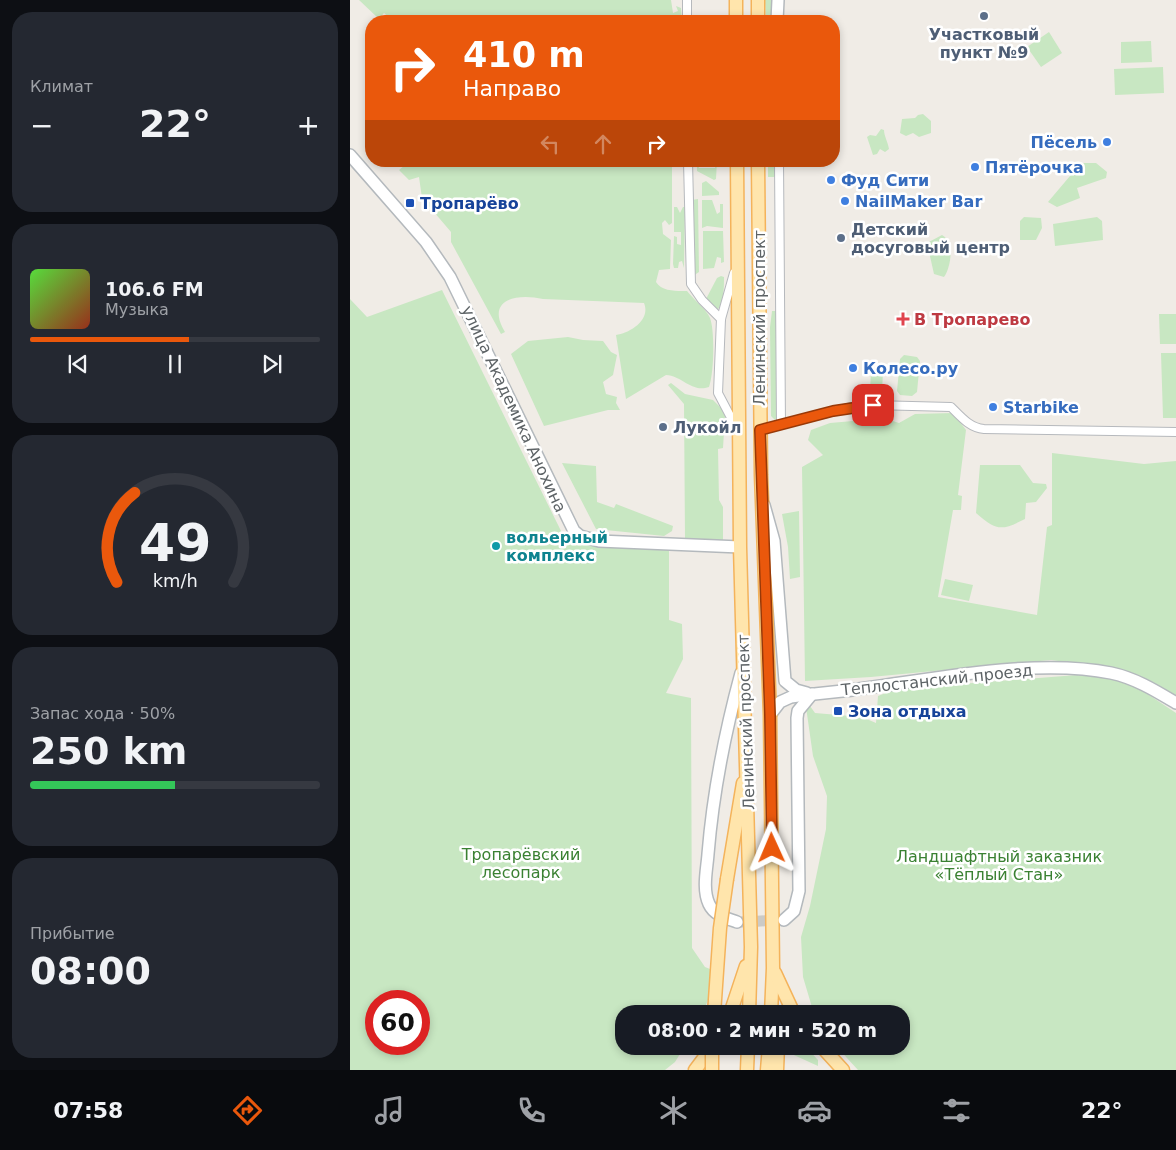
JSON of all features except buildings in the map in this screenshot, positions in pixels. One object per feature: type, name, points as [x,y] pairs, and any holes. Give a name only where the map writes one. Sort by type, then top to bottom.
[{"type":"main road","points":[[736,0],[736,15]]},
{"type":"main road","points":[[758,0],[758,15]]},
{"type":"main road","name":"Ленинский проспект","points":[[737,167],[739,254],[738,431],[740,547],[748,759],[751,947],[749,1005]]},
{"type":"main road","name":"Ленинский проспект","points":[[759,167],[761,495],[770,715],[773,968],[771,1005]]},
{"type":"main road","points":[[715,1005],[720,928],[748,759]]},
{"type":"main road","points":[[733,1005],[751,947]]},
{"type":"main road","points":[[773,968],[790,1005]]},
{"type":"main road","points":[[772,996],[774,1005]]},
{"type":"main road","points":[[695,1070],[706,1055]]},
{"type":"main road","points":[[712,1070],[713,1055]]},
{"type":"main road","points":[[747,1070],[748,1055]]},
{"type":"main road","points":[[767,1070],[768,1055]]},
{"type":"main road","points":[[777,1070],[778,1055]]},
{"type":"main road","points":[[829,1055],[843,1070]]},
{"type":"street","points":[[687,0],[687,15]]},
{"type":"street","points":[[778,0],[778,15]]},
{"type":"street","name":"улица Академика Анохина","points":[[350,155],[429,245],[450,277],[574,530],[587,539],[599,541],[740,547]]},
{"type":"street","points":[[688,167],[690,284],[721,319]]},
{"type":"street","points":[[779,167],[781,424]]},
{"type":"street","points":[[738,431],[718,393],[721,319],[739,254]]},
{"type":"street","points":[[760,430],[833,411],[873,405],[952,407],[966,422],[976,428],[984,429],[1176,432]]},
{"type":"street","points":[[761,495],[774,541],[785,680],[796,690],[812,694],[798,710],[796,718],[800,891],[794,911],[784,920]]},
{"type":"street","points":[[737,922],[724,918],[709,905],[706,895],[706,880],[715,790],[732,705],[745,659]]},
{"type":"street","name":"Теплостанский проезд","points":[[770,715],[780,702],[812,694],[970,674],[1042,669],[1081,669],[1112,673],[1143,684],[1176,703]]},
{"type":"green space","points":[[359,0],[671,0],[673,13],[678,11],[676,6],[681,8],[682,15],[386,15],[384,13],[382,15],[375,15]]},
{"type":"green space","points":[[765,0],[775,0],[775,15],[766,15]]},
{"type":"green space","points":[[1049,32],[1062,53],[1041,67],[1027,47]]},
{"type":"green space","points":[[1151,41],[1152,62],[1121,63],[1121,42]]},
{"type":"green space","points":[[1163,67],[1164,93],[1115,95],[1114,69]]},
{"type":"green space","points":[[923,114],[931,121],[931,133],[919,137],[913,133],[906,136],[900,133],[902,119],[915,118]]},
{"type":"green space","points":[[881,129],[884,130],[889,149],[885,152],[880,149],[877,154],[873,155],[867,137],[870,135],[876,136]]},
{"type":"green space","points":[[1081,163],[1096,163],[1107,172],[1106,178],[1077,188],[1080,198],[1057,207],[1048,202]]},
{"type":"green space","points":[[403,167],[672,167],[672,223],[669,225],[665,220],[662,223],[663,234],[671,240],[670,269],[659,270],[656,282],[662,288],[687,291],[710,318],[713,332],[713,352],[709,387],[697,388],[666,375],[626,399],[616,335],[627,332],[638,325],[645,315],[644,303],[533,297],[514,298],[501,305],[499,312],[500,321],[505,332],[501,334],[451,242],[451,232],[422,198],[419,177],[409,180],[399,170]]},
{"type":"green space","points":[[697,167],[717,167],[716,179],[714,180],[697,171]]},
{"type":"green space","points":[[768,167],[776,167],[776,177],[768,177]]},
{"type":"green space","points":[[706,181],[719,192],[719,195],[702,196],[702,183]]},
{"type":"green space","points":[[698,199],[699,272],[693,276],[692,200]]},
{"type":"green space","points":[[702,200],[712,200],[717,214],[720,212],[720,204],[723,204],[723,228],[707,226],[702,228]]},
{"type":"green space","points":[[674,207],[677,207],[680,213],[683,207],[685,207],[684,268],[682,261],[679,262],[678,268],[674,268],[673,264],[674,236],[677,237],[677,244],[681,245],[681,232],[674,232]]},
{"type":"green space","points":[[1024,217],[1041,218],[1042,228],[1036,240],[1020,240],[1020,221]]},
{"type":"green space","points":[[1097,217],[1102,221],[1103,240],[1055,246],[1053,224]]},
{"type":"green space","points":[[703,231],[723,231],[724,262],[721,263],[721,258],[717,257],[714,268],[703,269]]},
{"type":"green space","points":[[942,235],[949,243],[950,249],[950,261],[944,277],[934,274],[927,243]]},
{"type":"green space","points":[[724,277],[724,290],[717,311],[706,299],[717,278]]},
{"type":"green space","name":"Тропарёвский лесопарк","points":[[442,290],[562,533],[579,542],[669,550],[669,620],[682,624],[683,659],[666,693],[691,698],[692,948],[705,967],[715,971],[706,1005],[615,1005],[615,1055],[679,1055],[675,1062],[665,1070],[350,1070],[350,299],[367,317]]},
{"type":"green space","points":[[772,311],[777,311],[778,416],[775,420],[771,416],[770,327]]},
{"type":"green space","points":[[1159,314],[1176,314],[1176,344],[1160,344]]},
{"type":"green space","points":[[568,337],[603,341],[611,352],[617,355],[613,375],[603,382],[606,394],[617,397],[616,403],[620,410],[608,410],[544,426],[511,354],[528,341]]},
{"type":"green space","points":[[1161,353],[1176,353],[1176,418],[1163,418]]},
{"type":"green space","points":[[904,355],[917,357],[920,361],[917,392],[912,396],[900,395],[897,391],[900,359]]},
{"type":"green space","points":[[871,370],[883,371],[882,393],[870,392]]},
{"type":"green space","points":[[671,383],[685,394],[713,400],[721,408],[725,416],[723,448],[718,449],[719,500],[723,507],[723,541],[687,541],[685,538],[684,404],[668,385]]},
{"type":"green space","points":[[863,409],[887,409],[887,419],[899,423],[915,414],[953,413],[966,430],[958,495],[962,496],[961,510],[953,510],[938,597],[1037,615],[1047,527],[1052,525],[1052,453],[1144,464],[1176,461],[1176,700],[1088,665],[1051,660],[871,677],[805,681],[802,467],[823,455],[808,440],[811,430],[830,423],[853,421]]},
{"type":"green space","points":[[562,463],[596,466],[597,502],[614,508],[616,504],[673,526],[672,531],[664,536],[596,529]]},
{"type":"green space","points":[[980,465],[1020,465],[1033,483],[1046,484],[1047,488],[1036,502],[1026,503],[1025,519],[1010,526],[994,526],[976,513]]},
{"type":"green space","points":[[799,511],[800,577],[790,579],[788,547],[782,514]]},
{"type":"green space","points":[[945,579],[973,585],[969,601],[941,595]]},
{"type":"green space","name":"Ландшафтный заказник «Тёплый Стан»","points":[[1077,675],[1115,678],[1140,689],[1176,713],[1176,1070],[858,1070],[844,1055],[910,1055],[910,1005],[811,1005],[803,977],[801,937],[810,906],[826,829],[827,796],[813,756],[806,707],[810,706],[815,713],[862,717],[876,723],[878,696],[896,689]]},
{"type":"green space","points":[[794,1055],[813,1055],[818,1060],[818,1066]]},
{"type":"tunnel","points":[[741,922],[780,920]]},
{"type":"place","name":"Участковый пункт №9","points":[[984,16]]},
{"type":"place","name":"Пёсель","points":[[1107,142]]},
{"type":"place","name":"Пятёрочка","points":[[975,167]]},
{"type":"place","name":"Фуд Сити","points":[[831,180]]},
{"type":"place","name":"NailMaker Bar","points":[[845,201]]},
{"type":"place","name":"Тропарёво","points":[[410,203]]},
{"type":"place","name":"Детский досуговый центр","points":[[841,238]]},
{"type":"place","name":"В Тропарево","points":[[903,319]]},
{"type":"place","name":"Колесо.ру","points":[[853,368]]},
{"type":"place","name":"Starbike","points":[[993,407]]},
{"type":"place","name":"Лукойл","points":[[663,427]]},
{"type":"place","name":"вольерный комплекс","points":[[496,546]]},
{"type":"place","name":"Зона отдыха","points":[[838,711]]},
{"type":"route","points":[[772,848],[770,715],[760,430],[833,411],[873,405]]}]
